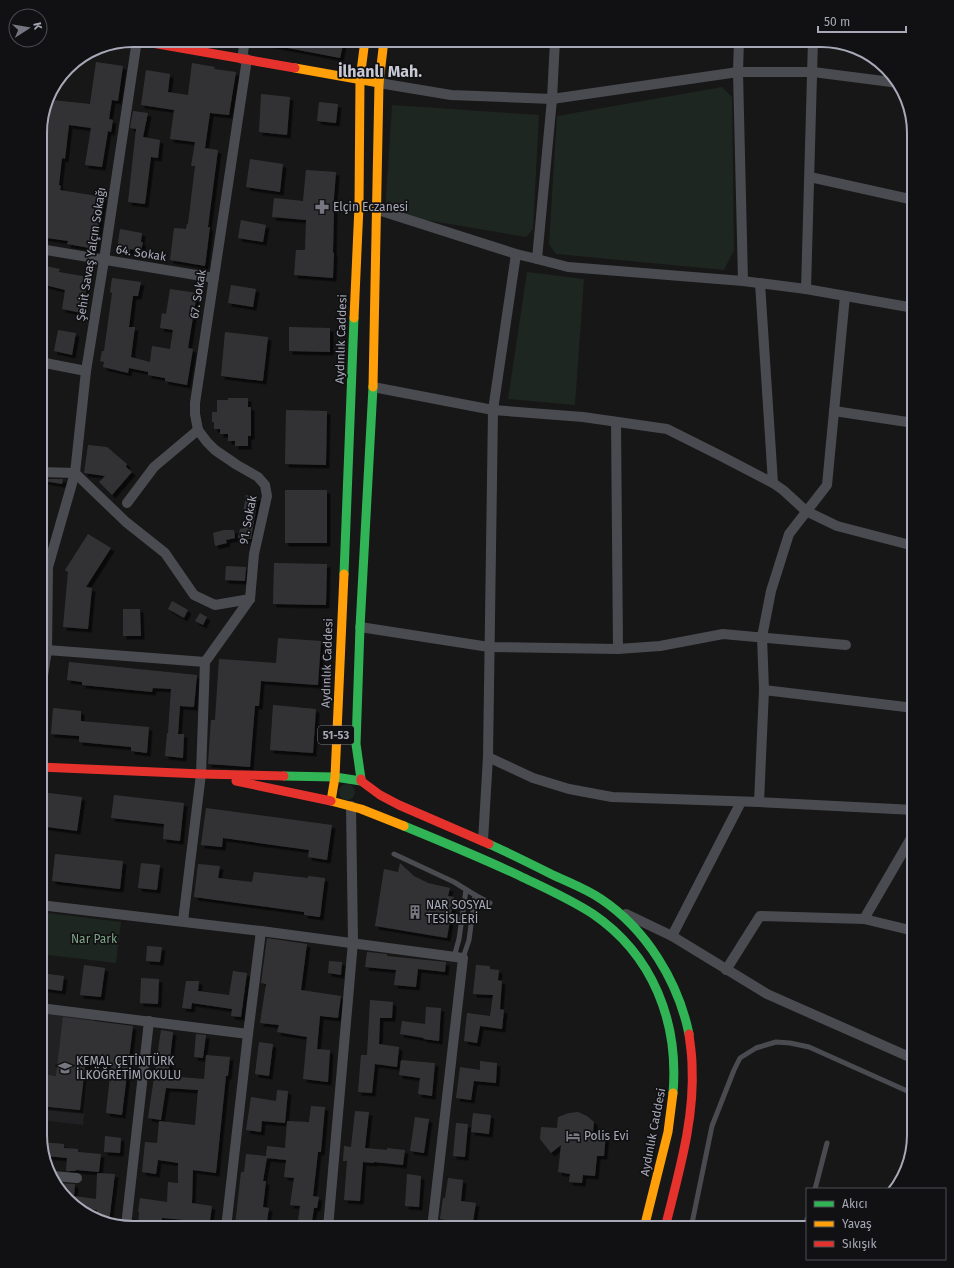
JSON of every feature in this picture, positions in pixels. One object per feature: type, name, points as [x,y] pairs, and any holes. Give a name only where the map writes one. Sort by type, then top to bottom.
[{"type":"main road","points":[[176,47],[379,83]]},
{"type":"main road","name":"Aydınlık Caddesi","points":[[364,47],[360,79],[358,206],[332,801],[358,803],[491,862],[581,906],[610,927],[624,940],[649,975],[667,1013],[671,1035],[674,1077],[670,1119],[646,1221]]},
{"type":"main road","name":"51-53","points":[[361,781],[356,744],[360,627],[373,387],[378,210],[379,83],[383,47]]},
{"type":"main road","points":[[47,767],[201,774],[334,777],[361,781],[386,798],[483,841],[589,892],[613,908],[639,932],[656,953],[680,1001],[692,1045],[694,1068],[688,1132],[667,1221]]},
{"type":"main road","points":[[201,774],[332,801]]},
{"type":"main road","points":[[358,803],[361,781]]},
{"type":"street","name":"Şehit Savaş Yalçın Sokağı","points":[[47,558],[75,473],[86,371],[104,260],[135,47]]},
{"type":"street","name":"67. Sokak","points":[[198,430],[195,414],[195,403],[214,278],[245,47]]},
{"type":"street","points":[[537,259],[552,99],[555,47]]},
{"type":"street","points":[[739,47],[738,72],[743,281]]},
{"type":"street","points":[[806,289],[813,47]]},
{"type":"street","points":[[379,83],[451,95],[552,99],[738,72],[813,72],[891,82]]},
{"type":"street","points":[[810,177],[907,198]]},
{"type":"street","points":[[378,210],[516,254],[568,267],[743,281],[806,289],[907,307]]},
{"type":"street","name":"64. Sokak","points":[[47,250],[214,278]]},
{"type":"street","points":[[483,841],[488,756],[493,410],[516,254]]},
{"type":"street","points":[[760,283],[773,483]]},
{"type":"street","points":[[759,802],[764,690],[762,637],[771,591],[789,534],[827,485],[845,296]]},
{"type":"street","points":[[47,363],[86,371]]},
{"type":"street","points":[[373,387],[493,410],[583,417],[667,430],[773,483],[806,511],[837,526],[907,544]]},
{"type":"street","points":[[834,411],[907,422]]},
{"type":"street","points":[[616,422],[618,649]]},
{"type":"street","points":[[127,503],[154,467],[198,430]]},
{"type":"street","name":"91. Sokak","points":[[198,430],[207,442],[216,450],[258,477],[265,484],[267,496],[254,554],[250,599]]},
{"type":"street","points":[[47,472],[75,473],[126,522],[165,553],[194,595],[214,605],[250,599]]},
{"type":"street","points":[[182,921],[201,774],[205,662],[250,599]]},
{"type":"street","points":[[360,627],[489,647],[618,649],[660,646],[724,634],[846,645]]},
{"type":"street","points":[[47,650],[205,662]]},
{"type":"street","points":[[764,690],[907,707]]},
{"type":"street","points":[[488,756],[533,778],[569,790],[612,797],[759,802],[907,810]]},
{"type":"street","points":[[672,936],[741,802]]},
{"type":"street","points":[[329,1221],[353,942],[358,803]]},
{"type":"street","points":[[864,919],[907,845]]},
{"type":"street","points":[[47,906],[353,942],[459,957],[433,1221]]},
{"type":"street","points":[[613,908],[672,936],[767,994],[907,1056]]},
{"type":"street","points":[[726,970],[760,916],[864,919],[907,929]]},
{"type":"street","points":[[227,1221],[261,931]]},
{"type":"street","points":[[47,1009],[248,1034]]},
{"type":"street","points":[[127,1220],[149,1021]]},
{"type":"street","points":[[58,1176],[77,1178]]},
{"type":"lane","points":[[394,854],[454,882],[490,903]]},
{"type":"lane","points":[[459,957],[459,939],[466,890]]},
{"type":"lane","points":[[459,957],[468,940],[475,895]]},
{"type":"lane","points":[[692,1221],[712,1126],[734,1070],[740,1058],[746,1053],[756,1048],[776,1042],[805,1046],[907,1091]]},
{"type":"lane","points":[[815,1188],[827,1143]]},
{"type":"shaded area","name":"KEMAL ÇETİNTÜRK İLKÖĞRETİM OKULU","points":[[47,1010],[95,1016],[83,1125],[47,1121]]},
{"type":"green space","points":[[722,87],[732,97],[734,250],[724,270],[556,254],[549,244],[557,116]]},
{"type":"green space","points":[[392,105],[539,115],[533,229],[526,237],[385,213]]},
{"type":"green space","points":[[527,272],[584,279],[575,405],[508,399]]},
{"type":"green space","points":[[347,784],[353,786],[355,792],[353,798],[347,800],[341,798],[339,792],[341,786]]},
{"type":"green space","name":"Nar Park","points":[[47,913],[121,922],[116,963],[47,955]]},
{"type":"building","points":[[283,47],[342,47],[340,58]]},
{"type":"building","points":[[96,62],[123,66],[118,101],[112,100],[109,119],[113,120],[111,132],[108,131],[102,167],[85,165],[91,128],[69,125],[65,159],[62,158],[59,185],[61,186],[60,190],[103,197],[95,249],[67,244],[68,241],[47,238],[47,132],[51,108],[54,100],[90,104]]},
{"type":"building","points":[[192,63],[215,67],[214,69],[236,72],[229,115],[210,113],[205,148],[218,150],[208,227],[210,227],[205,266],[170,260],[174,228],[186,229],[188,224],[195,166],[191,166],[195,142],[170,139],[174,110],[141,105],[146,70],[170,74],[168,92],[188,95]]},
{"type":"building","points":[[261,94],[290,97],[287,135],[259,132]]},
{"type":"building","points":[[319,102],[338,104],[336,123],[317,121]]},
{"type":"building","points":[[133,111],[148,113],[143,137],[160,140],[158,158],[151,157],[145,204],[128,202],[136,129],[130,128]]},
{"type":"building","points":[[250,159],[283,164],[280,192],[246,187]]},
{"type":"building","points":[[306,170],[336,172],[333,210],[333,278],[294,275],[296,250],[305,250],[306,220],[272,217],[274,198],[303,201]]},
{"type":"building","points":[[241,220],[266,225],[263,242],[238,238]]},
{"type":"building","points":[[120,229],[142,233],[141,242],[143,242],[141,251],[130,249],[130,252],[117,250]]},
{"type":"building","points":[[47,266],[60,269],[59,272],[88,277],[82,313],[62,309],[65,290],[47,286]]},
{"type":"building","points":[[112,278],[141,282],[138,296],[133,296],[129,327],[135,327],[131,357],[150,362],[152,346],[170,349],[173,330],[160,328],[162,313],[166,314],[170,289],[197,293],[188,348],[193,349],[187,385],[165,381],[165,378],[148,375],[148,372],[129,368],[128,373],[103,367],[104,362],[100,361],[102,351],[104,351],[112,293],[110,292]]},
{"type":"building","points":[[231,285],[256,289],[253,307],[228,303]]},
{"type":"building","points":[[289,327],[330,328],[330,352],[289,351]]},
{"type":"building","points":[[58,330],[76,333],[72,355],[54,351]]},
{"type":"building","points":[[225,332],[268,337],[263,381],[221,376]]},
{"type":"building","points":[[228,398],[248,398],[248,407],[251,407],[251,436],[248,436],[248,446],[235,446],[235,441],[228,441],[228,434],[220,434],[220,429],[214,429],[212,412],[217,412],[217,400],[228,400]]},
{"type":"building","points":[[286,410],[327,411],[326,465],[285,464]]},
{"type":"building","points":[[88,445],[107,447],[127,464],[126,467],[132,472],[112,495],[99,482],[105,476],[84,473]]},
{"type":"building","points":[[47,479],[63,479],[62,484],[47,482]]},
{"type":"building","points":[[285,490],[327,490],[327,543],[285,543]]},
{"type":"building","points":[[246,495],[258,497],[251,539],[238,538],[240,529],[245,528],[246,513],[243,512]]},
{"type":"building","points":[[224,530],[234,530],[235,538],[226,540],[227,543],[215,546],[213,533]]},
{"type":"building","points":[[88,534],[111,548],[86,587],[92,588],[88,629],[63,627],[68,572],[65,570]]},
{"type":"building","points":[[274,563],[327,564],[326,605],[273,604]]},
{"type":"building","points":[[226,566],[246,567],[245,581],[225,580]]},
{"type":"building","points":[[172,601],[188,610],[184,618],[168,609]]},
{"type":"building","points":[[123,609],[140,609],[141,636],[123,636]]},
{"type":"building","points":[[200,613],[207,617],[203,625],[195,621]]},
{"type":"building","points":[[278,638],[321,641],[318,685],[261,681],[259,706],[255,706],[250,767],[208,764],[211,720],[215,720],[219,659],[276,663]]},
{"type":"building","points":[[69,662],[197,675],[194,707],[180,706],[178,734],[184,734],[183,758],[165,756],[171,689],[153,688],[152,692],[82,685],[82,682],[67,680]]},
{"type":"building","points":[[273,705],[316,709],[313,753],[270,750]]},
{"type":"building","points":[[53,708],[81,711],[81,721],[149,727],[147,753],[131,751],[131,747],[79,742],[79,736],[51,734]]},
{"type":"building","points":[[47,793],[82,797],[77,831],[47,827]]},
{"type":"building","points":[[114,795],[184,803],[180,841],[163,839],[164,824],[111,818]]},
{"type":"building","points":[[206,808],[332,825],[327,860],[308,857],[309,850],[223,838],[222,847],[201,845]]},
{"type":"building","points":[[55,854],[123,861],[120,889],[52,881]]},
{"type":"building","points":[[141,863],[160,865],[157,890],[138,888]]},
{"type":"building","name":"NAR SOSYAL TESİSLERİ","points":[[400,863],[414,876],[428,883],[450,888],[448,896],[454,897],[447,938],[375,926],[384,869],[398,872]]},
{"type":"building","points":[[198,864],[220,866],[218,878],[252,882],[254,872],[308,878],[308,876],[325,878],[320,917],[304,915],[304,912],[194,897]]},
{"type":"building","points":[[267,938],[307,944],[301,990],[341,996],[338,1018],[320,1016],[317,1049],[330,1050],[328,1082],[303,1079],[307,1037],[277,1032],[279,1025],[260,1023],[266,984],[261,983]]},
{"type":"building","points":[[147,946],[162,947],[160,962],[146,961]]},
{"type":"building","points":[[367,952],[387,954],[387,956],[446,962],[445,972],[418,969],[416,987],[394,985],[396,970],[365,967]]},
{"type":"building","points":[[329,961],[342,962],[341,975],[328,973]]},
{"type":"building","points":[[84,965],[105,968],[101,997],[80,995]]},
{"type":"building","points":[[476,965],[490,966],[490,969],[499,970],[498,980],[502,981],[500,1009],[504,1010],[502,1029],[480,1026],[477,1043],[464,1041],[467,1013],[490,1016],[493,995],[473,994]]},
{"type":"building","points":[[233,971],[247,973],[241,1017],[231,1016],[232,1009],[192,1003],[191,1009],[182,1008],[186,981],[199,981],[198,991],[229,995]]},
{"type":"building","points":[[47,974],[64,976],[62,991],[47,989]]},
{"type":"building","points":[[141,978],[159,979],[158,1004],[140,1003]]},
{"type":"building","points":[[370,1000],[393,1002],[392,1018],[380,1018],[379,1044],[399,1047],[397,1067],[375,1064],[372,1093],[358,1092],[361,1055],[367,1055]]},
{"type":"building","points":[[426,1007],[441,1008],[439,1041],[400,1034],[402,1021],[425,1024]]},
{"type":"building","points":[[63,1017],[133,1026],[122,1115],[106,1113],[111,1066],[87,1063],[87,1066],[85,1066],[80,1110],[47,1107],[47,1075],[56,1076]]},
{"type":"building","points":[[161,1030],[173,1032],[168,1076],[204,1079],[206,1055],[230,1057],[228,1076],[226,1076],[216,1173],[193,1170],[192,1203],[212,1206],[210,1221],[162,1218],[162,1221],[138,1221],[140,1198],[167,1202],[168,1182],[178,1183],[178,1163],[158,1160],[156,1174],[142,1172],[145,1142],[157,1143],[159,1121],[195,1125],[198,1090],[166,1088],[161,1120],[148,1118]]},
{"type":"building","points":[[196,1034],[206,1035],[203,1058],[194,1057]]},
{"type":"building","points":[[259,1042],[273,1044],[269,1076],[255,1074]]},
{"type":"building","points":[[401,1060],[435,1063],[432,1096],[418,1094],[420,1078],[399,1075]]},
{"type":"building","points":[[480,1061],[497,1063],[496,1083],[474,1081],[471,1100],[456,1098],[460,1067],[480,1070]]},
{"type":"building","points":[[277,1090],[288,1091],[285,1123],[262,1121],[261,1132],[246,1130],[251,1097],[276,1101]]},
{"type":"building","points":[[311,1106],[325,1107],[321,1152],[318,1152],[313,1196],[319,1197],[317,1208],[314,1208],[312,1221],[298,1221],[300,1206],[290,1205],[294,1178],[284,1177],[286,1160],[267,1158],[263,1181],[266,1181],[263,1207],[269,1208],[267,1221],[236,1221],[241,1172],[244,1172],[246,1154],[266,1156],[267,1146],[285,1148],[287,1121],[309,1122]]},
{"type":"building","points":[[355,1111],[369,1112],[365,1148],[405,1150],[403,1165],[363,1162],[360,1201],[344,1200],[347,1161],[343,1161],[344,1146],[351,1147]]},
{"type":"building","name":"Polis Evi","points":[[578,1112],[587,1116],[594,1122],[593,1132],[606,1133],[604,1156],[597,1156],[595,1176],[583,1175],[582,1183],[569,1182],[570,1174],[558,1172],[561,1145],[551,1153],[540,1139],[541,1127],[557,1128],[558,1117],[569,1113]]},
{"type":"building","points":[[473,1113],[491,1115],[489,1134],[471,1132]]},
{"type":"building","points":[[415,1117],[429,1119],[424,1153],[410,1151]]},
{"type":"building","points":[[456,1123],[468,1124],[465,1157],[453,1156]]},
{"type":"building","points":[[105,1136],[121,1138],[120,1153],[104,1152]]},
{"type":"building","points":[[48,1143],[64,1144],[64,1148],[78,1149],[78,1152],[101,1154],[99,1172],[76,1170],[66,1171],[67,1158],[50,1156]]},
{"type":"building","points":[[97,1173],[115,1174],[110,1217],[97,1212],[97,1210],[85,1207],[76,1200],[61,1183],[75,1184],[74,1196],[96,1199]]},
{"type":"building","points":[[407,1174],[421,1176],[419,1207],[405,1206]]},
{"type":"building","points":[[448,1178],[463,1180],[461,1201],[476,1203],[473,1221],[453,1221],[440,1219],[443,1198],[445,1198]]},
{"type":"traffic: fast","points":[[344,574],[354,318]]},
{"type":"traffic: fast","points":[[361,779],[356,744],[360,627],[373,387]]},
{"type":"traffic: fast","points":[[284,776],[335,777],[361,781]]},
{"type":"traffic: fast","points":[[404,826],[491,863],[557,894],[593,914],[614,931],[632,949],[658,992],[666,1016],[671,1041],[674,1067],[673,1093]]},
{"type":"traffic: fast","points":[[489,844],[595,895],[617,911],[632,925],[646,941],[668,976],[684,1014],[689,1034]]},
{"type":"traffic: slow","points":[[354,318],[359,206],[360,79],[364,47]]},
{"type":"traffic: slow","points":[[373,387],[379,83],[383,47]]},
{"type":"traffic: slow","points":[[295,68],[379,83]]},
{"type":"traffic: slow","points":[[344,574],[335,777],[331,801],[361,809],[404,826]]},
{"type":"traffic: slow","points":[[646,1221],[668,1132],[673,1093]]},
{"type":"traffic: jam","points":[[175,47],[295,68]]},
{"type":"traffic: jam","points":[[47,767],[284,776]]},
{"type":"traffic: jam","points":[[361,779],[361,781],[380,795],[399,805],[489,844]]},
{"type":"traffic: jam","points":[[236,781],[331,801]]},
{"type":"traffic: jam","points":[[667,1221],[680,1168],[691,1106],[692,1061],[689,1034]]},
{"type":"place","name":"Elçin Eczanesi","points":[[322,207]]},
{"type":"place","name":"NAR SOSYAL TESİSLERİ","points":[[415,912]]},
{"type":"place","name":"KEMAL ÇETİNTÜRK İLKÖĞRETİM OKULU","points":[[65,1068]]},
{"type":"place","name":"Polis Evi","points":[[573,1136]]},
{"type":"district","name":"İlhanlı Mah.","points":[[380,71]]}]
